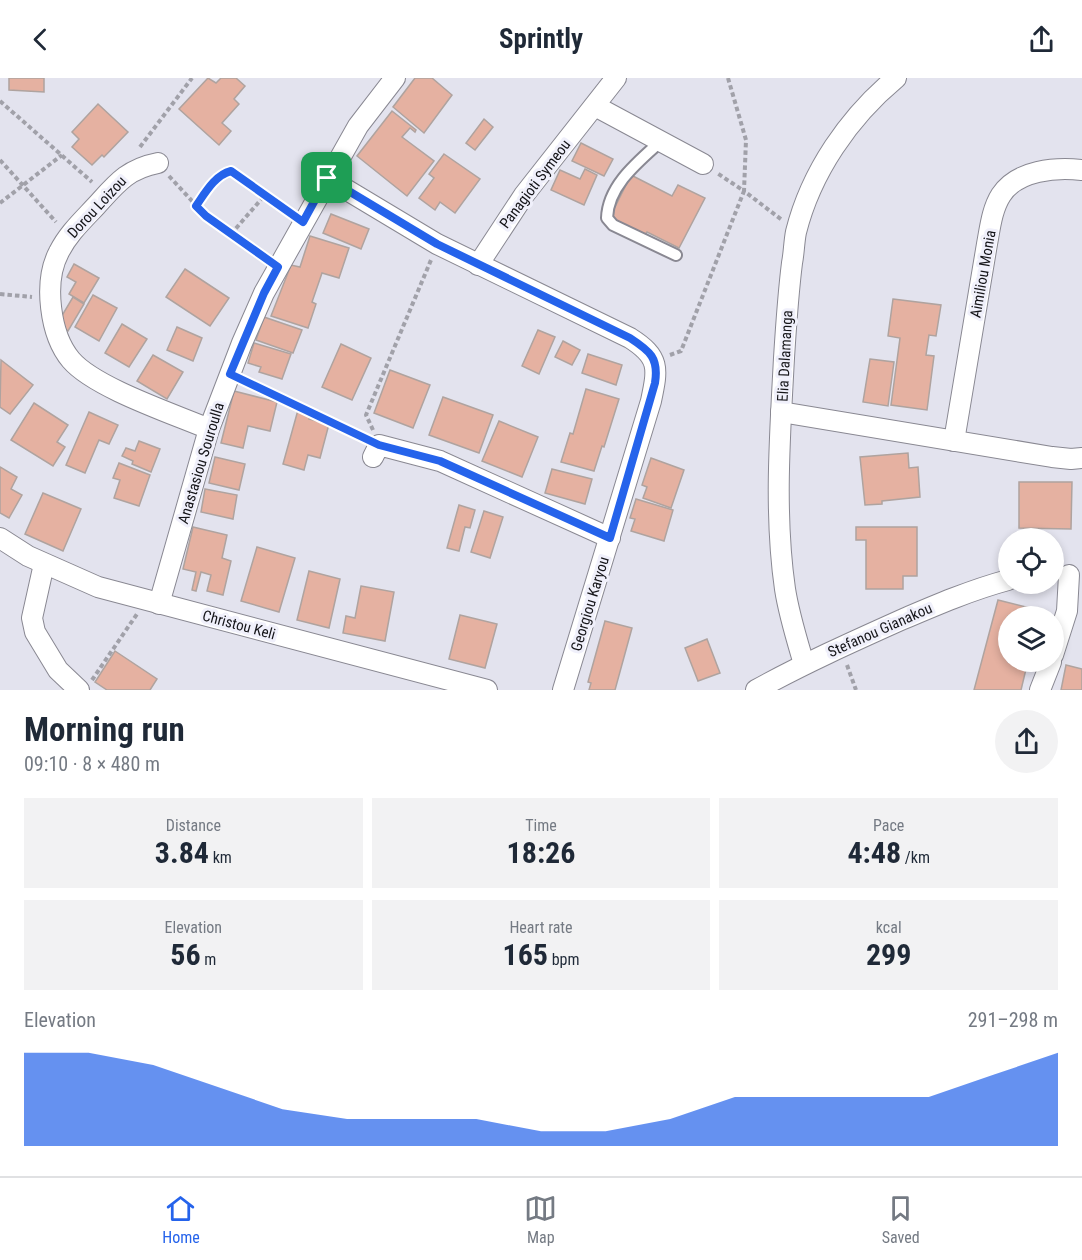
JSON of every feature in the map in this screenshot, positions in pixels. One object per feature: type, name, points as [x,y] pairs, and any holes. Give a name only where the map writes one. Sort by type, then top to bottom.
[{"type":"street","name":"Anastasiou Souroulla","points":[[153,602],[209,429],[260,303],[327,178],[358,126],[395,78]]},
{"type":"street","name":"Panagioti Symeou","points":[[478,265],[524,195],[616,78]]},
{"type":"street","name":"Elia Dalamanga","points":[[804,664],[785,589],[779,480],[787,305],[796,232],[813,185],[846,128],[879,92],[896,78]]},
{"type":"street","points":[[595,106],[703,164]]},
{"type":"street","name":"Dorou Loizou","points":[[158,163],[141,166],[129,174],[68,236],[57,255],[52,273],[51,309],[57,334],[71,360],[92,378],[209,429]]},
{"type":"street","name":"Aimiliou Monia","points":[[954,441],[987,244],[1000,196],[1009,185],[1042,171],[1070,168],[1082,170]]},
{"type":"street","points":[[327,178],[437,244],[630,338],[643,346],[655,360]]},
{"type":"street","name":"Georgiou Karyou","points":[[563,690],[651,401],[657,372],[655,360]]},
{"type":"street","points":[[781,412],[1052,457],[1082,458]]},
{"type":"street","points":[[376,451],[440,461],[610,538]]},
{"type":"street","name":"Christou Keli","points":[[0,538],[44,564],[98,587],[487,690]]},
{"type":"street","points":[[44,564],[32,618],[35,632],[58,670],[85,686]]},
{"type":"street","points":[[1064,620],[1067,611],[1068,575]]},
{"type":"street","name":"Stefanou Gianakou","points":[[756,690],[804,664],[954,597],[998,583]]},
{"type":"street","points":[[1040,690],[1047,672]]},
{"type":"lane","points":[[661,141],[626,173],[607,207],[607,218],[613,225],[676,255]]},
{"type":"path","points":[[192,78],[139,147],[158,163],[196,206],[278,267]]},
{"type":"path","points":[[655,360],[681,351],[744,191],[746,140],[728,78]]},
{"type":"path","points":[[0,101],[106,195]]},
{"type":"path","points":[[0,203],[62,155]]},
{"type":"path","points":[[0,160],[68,236]]},
{"type":"path","points":[[703,164],[744,191],[796,232]]},
{"type":"path","points":[[196,206],[210,186],[224,173],[231,171],[303,222]]},
{"type":"path","points":[[231,234],[265,195]]},
{"type":"path","points":[[376,451],[366,416],[437,244]]},
{"type":"path","points":[[0,294],[50,298]]},
{"type":"path","points":[[230,374],[376,451]]},
{"type":"path","points":[[85,686],[153,602]]},
{"type":"path","points":[[842,647],[856,690]]},
{"type":"building","points":[[9,78],[44,78],[44,92],[9,90]]},
{"type":"building","points":[[208,78],[216,83],[221,78],[236,78],[245,86],[234,99],[239,104],[222,123],[231,131],[219,145],[179,109]]},
{"type":"building","points":[[415,78],[432,78],[452,95],[424,133],[393,107]]},
{"type":"building","points":[[98,104],[128,132],[104,157],[102,155],[92,165],[72,147],[79,139],[72,132]]},
{"type":"building","points":[[392,111],[416,130],[415,132],[410,128],[402,137],[434,161],[407,196],[357,156]]},
{"type":"building","points":[[484,119],[493,127],[475,150],[466,143]]},
{"type":"building","points":[[581,143],[613,159],[604,176],[572,161]]},
{"type":"building","points":[[444,154],[480,179],[455,213],[440,202],[435,210],[419,198],[434,178],[429,174]]},
{"type":"building","points":[[585,169],[597,175],[584,205],[551,190],[560,170],[580,179]]},
{"type":"building","points":[[631,175],[672,196],[678,185],[705,198],[679,248],[647,232],[645,235],[610,217]]},
{"type":"building","points":[[331,214],[369,229],[361,249],[323,233]]},
{"type":"building","points":[[310,236],[349,248],[339,278],[322,273],[312,302],[316,304],[308,328],[271,316],[291,265],[300,267]]},
{"type":"building","points":[[74,264],[99,278],[84,303],[69,294],[76,282],[67,277]]},
{"type":"building","points":[[185,269],[229,298],[210,326],[166,297]]},
{"type":"building","points":[[93,295],[117,308],[99,341],[75,327]]},
{"type":"building","points":[[73,297],[84,304],[68,331],[57,324]]},
{"type":"building","points":[[893,299],[941,305],[936,336],[929,335],[926,355],[934,356],[927,410],[891,405],[900,338],[888,336]]},
{"type":"building","points":[[264,317],[302,330],[293,353],[256,340]]},
{"type":"building","points":[[122,324],[147,339],[129,367],[105,353]]},
{"type":"building","points":[[177,327],[202,338],[193,361],[167,350]]},
{"type":"building","points":[[538,330],[555,337],[539,374],[522,366]]},
{"type":"building","points":[[563,341],[580,350],[572,365],[555,357]]},
{"type":"building","points":[[254,343],[291,354],[282,379],[259,372],[261,367],[248,363]]},
{"type":"building","points":[[341,344],[371,358],[352,400],[322,387]]},
{"type":"building","points":[[588,354],[622,365],[616,385],[582,373]]},
{"type":"building","points":[[153,355],[183,372],[167,399],[137,381]]},
{"type":"building","points":[[870,359],[894,362],[888,406],[863,402]]},
{"type":"building","points":[[1,360],[33,385],[10,414],[0,407]]},
{"type":"building","points":[[390,370],[430,385],[413,428],[374,413]]},
{"type":"building","points":[[586,389],[619,399],[594,471],[561,462],[570,433],[573,434]]},
{"type":"building","points":[[234,391],[277,402],[270,431],[248,426],[243,448],[221,443]]},
{"type":"building","points":[[443,397],[493,415],[479,453],[429,435]]},
{"type":"building","points":[[34,403],[68,425],[57,442],[65,447],[53,466],[11,440]]},
{"type":"building","points":[[298,410],[311,414],[309,419],[329,424],[320,458],[308,455],[304,470],[283,464]]},
{"type":"building","points":[[89,412],[118,425],[109,444],[99,440],[85,473],[66,465]]},
{"type":"building","points":[[499,421],[538,437],[522,477],[482,461]]},
{"type":"building","points":[[139,441],[160,449],[151,472],[132,464],[133,461],[122,456],[126,448],[135,451]]},
{"type":"building","points":[[908,453],[909,468],[918,467],[920,497],[865,505],[860,457]]},
{"type":"building","points":[[215,457],[245,464],[239,490],[209,483]]},
{"type":"building","points":[[651,458],[684,470],[671,508],[643,498],[647,487],[642,485]]},
{"type":"building","points":[[119,463],[150,475],[139,506],[114,498],[120,480],[113,478]]},
{"type":"building","points":[[0,467],[17,477],[11,489],[22,495],[9,518],[0,513]]},
{"type":"building","points":[[552,469],[592,479],[585,504],[545,493]]},
{"type":"building","points":[[1019,482],[1072,482],[1071,529],[1019,528]]},
{"type":"building","points":[[205,489],[237,495],[233,519],[201,512]]},
{"type":"building","points":[[43,493],[81,509],[63,551],[25,534]]},
{"type":"building","points":[[636,499],[673,510],[664,541],[631,531],[635,519],[630,518]]},
{"type":"building","points":[[459,505],[475,510],[470,528],[465,527],[459,551],[447,548]]},
{"type":"building","points":[[484,511],[503,517],[490,558],[471,552]]},
{"type":"building","points":[[193,527],[227,535],[222,558],[231,561],[223,595],[207,591],[211,575],[201,572],[196,591],[192,590],[196,572],[183,569]]},
{"type":"building","points":[[856,527],[917,527],[917,576],[903,576],[903,589],[866,589],[866,540],[856,540]]},
{"type":"building","points":[[257,547],[295,558],[279,612],[241,601]]},
{"type":"building","points":[[309,571],[340,579],[329,628],[297,620]]},
{"type":"building","points":[[361,586],[394,592],[385,641],[343,633],[346,616],[355,618]]},
{"type":"building","points":[[998,600],[1022,606],[998,606],[998,672],[1025,672],[1021,690],[974,690]]},
{"type":"building","points":[[460,615],[497,624],[485,668],[449,659]]},
{"type":"building","points":[[605,621],[632,628],[615,690],[589,690],[591,683],[588,682]]},
{"type":"building","points":[[707,639],[720,673],[698,681],[685,648]]},
{"type":"building","points":[[115,651],[157,679],[150,690],[107,690],[95,682]]},
{"type":"building","points":[[1066,665],[1082,669],[1082,690],[1061,690]]},
{"type":"route","points":[[231,171],[303,222],[327,178],[437,244],[630,338],[651,354],[655,360],[657,372],[651,401],[610,538],[440,461],[379,445],[230,374],[264,293],[278,267],[206,216],[196,206],[210,186],[224,173],[231,171]]}]
